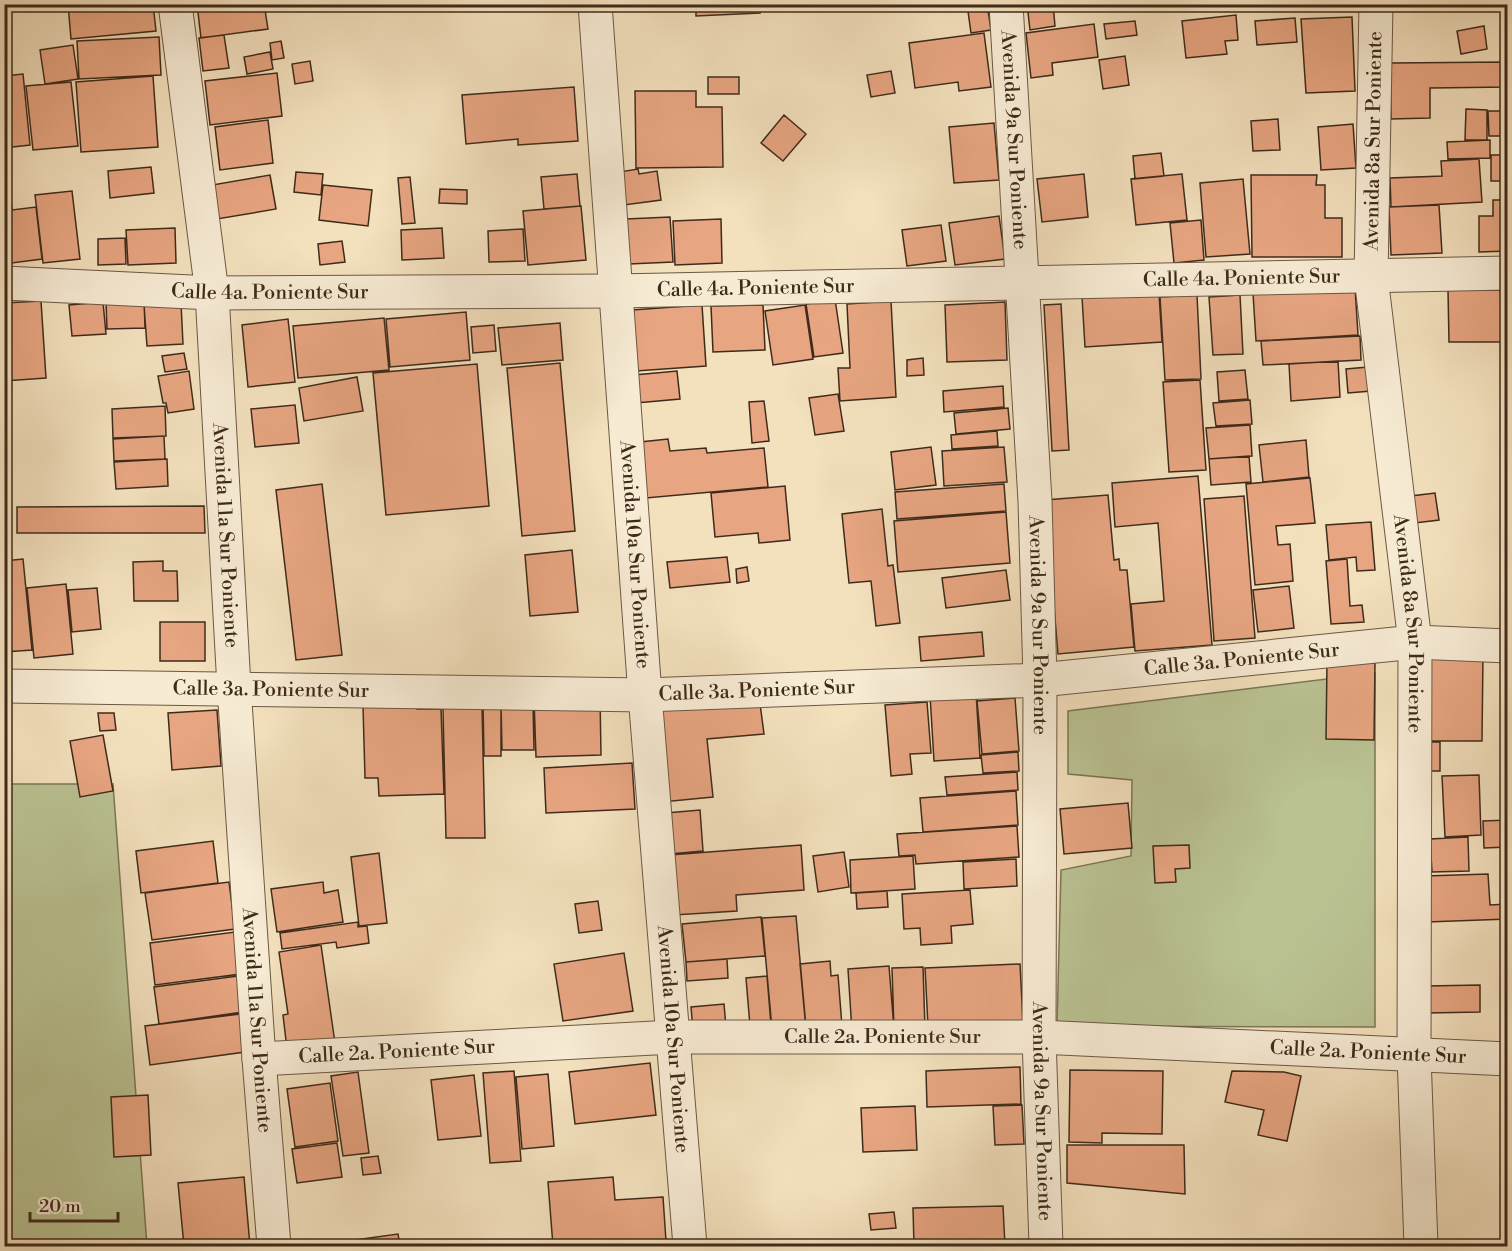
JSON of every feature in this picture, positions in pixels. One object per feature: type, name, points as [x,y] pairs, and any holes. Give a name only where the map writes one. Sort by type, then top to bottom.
[{"type":"street","name":"Avenida 11a Sur Poniente","points":[[175,4],[212,294],[234,687],[274,1246]]},
{"type":"street","name":"Avenida 10a Sur Poniente","points":[[595,4],[645,695],[690,1246]]},
{"type":"street","name":"Avenida 9a Sur Poniente","points":[[1006,4],[1020,282],[1035,501],[1040,680],[1039,1037],[1046,1246]]},
{"type":"street","name":"Avenida 8a Sur Poniente","points":[[1376,4],[1371,278],[1415,642],[1414,1056],[1421,1246]]},
{"type":"street","name":"Calle 4a. Poniente Sur","points":[[4,283],[212,294],[616,291],[1020,282],[1371,278],[1508,273]]},
{"type":"street","name":"Calle 3a. Poniente Sur","points":[[4,686],[234,687],[645,695],[1040,680],[1415,642],[1508,646]]},
{"type":"street","name":"Calle 2a. Poniente Sur","points":[[259,1059],[673,1038],[1039,1037],[1508,1059]]},
{"type":"green space","points":[[1375,673],[1375,1027],[1057,1026],[1061,870],[1131,856],[1132,780],[1068,774],[1068,711]]},
{"type":"green space","points":[[5,784],[113,784],[147,1246],[5,1246]]},
{"type":"building","points":[[68,4],[153,4],[156,31],[71,39]]},
{"type":"building","points":[[197,4],[251,4],[252,11],[265,10],[268,29],[201,38]]},
{"type":"building","points":[[696,4],[760,4],[760,13],[696,16]]},
{"type":"building","points":[[967,4],[987,4],[991,30],[971,33]]},
{"type":"building","points":[[1027,4],[1053,4],[1055,26],[1030,30]]},
{"type":"building","points":[[1236,15],[1238,40],[1225,41],[1227,54],[1186,58],[1182,21]]},
{"type":"building","points":[[1352,17],[1355,91],[1306,93],[1301,19]]},
{"type":"building","points":[[1295,18],[1297,42],[1257,45],[1255,21]]},
{"type":"building","points":[[1135,21],[1137,35],[1106,39],[1104,24]]},
{"type":"building","points":[[1094,24],[1098,57],[1052,63],[1053,75],[1031,78],[1026,33]]},
{"type":"building","points":[[1484,26],[1487,49],[1461,54],[1457,31]]},
{"type":"building","points":[[984,33],[991,87],[959,91],[958,82],[915,88],[909,43]]},
{"type":"building","points":[[224,35],[229,68],[203,71],[199,38]]},
{"type":"building","points":[[159,37],[161,75],[79,79],[77,41]]},
{"type":"building","points":[[281,41],[284,58],[272,60],[270,43]]},
{"type":"building","points":[[73,45],[78,79],[45,84],[40,50]]},
{"type":"building","points":[[270,52],[273,69],[247,74],[244,57]]},
{"type":"building","points":[[1125,56],[1129,85],[1103,89],[1099,60]]},
{"type":"building","points":[[310,61],[313,81],[295,84],[292,64]]},
{"type":"building","points":[[1508,62],[1508,87],[1430,88],[1430,118],[1391,119],[1390,63]]},
{"type":"building","points":[[891,71],[895,93],[871,97],[867,75]]},
{"type":"building","points":[[277,73],[282,116],[210,125],[205,81]]},
{"type":"building","points":[[23,74],[30,145],[4,148],[4,76]]},
{"type":"building","points":[[153,76],[158,147],[81,152],[76,82]]},
{"type":"building","points":[[708,77],[739,77],[739,94],[708,94]]},
{"type":"building","points":[[71,82],[78,146],[33,150],[26,86]]},
{"type":"building","points":[[574,87],[578,141],[518,145],[518,139],[466,144],[462,95]]},
{"type":"building","points":[[635,91],[696,91],[696,107],[722,107],[723,167],[636,168]]},
{"type":"building","points":[[1466,109],[1487,110],[1487,140],[1465,140]]},
{"type":"building","points":[[1488,111],[1508,111],[1508,136],[1489,136]]},
{"type":"building","points":[[784,115],[806,134],[783,161],[761,143]]},
{"type":"building","points":[[1278,119],[1280,150],[1253,151],[1251,121]]},
{"type":"building","points":[[268,120],[273,163],[220,170],[215,127]]},
{"type":"building","points":[[994,123],[999,180],[954,183],[949,127]]},
{"type":"building","points":[[1353,124],[1356,168],[1321,170],[1318,127]]},
{"type":"building","points":[[1490,140],[1490,158],[1448,159],[1447,142]]},
{"type":"building","points":[[1161,153],[1164,176],[1135,179],[1133,156]]},
{"type":"building","points":[[1491,155],[1508,155],[1508,181],[1491,181]]},
{"type":"building","points":[[1479,159],[1482,202],[1391,207],[1390,178],[1442,176],[1441,161]]},
{"type":"building","points":[[151,167],[154,193],[110,198],[108,171]]},
{"type":"building","points":[[638,169],[639,174],[657,171],[661,200],[624,205],[619,172]]},
{"type":"building","points":[[296,172],[323,174],[321,195],[294,192]]},
{"type":"building","points":[[577,174],[580,206],[544,209],[541,177]]},
{"type":"building","points":[[1084,174],[1088,217],[1042,222],[1037,179]]},
{"type":"building","points":[[1182,174],[1187,220],[1136,225],[1131,179]]},
{"type":"building","points":[[270,175],[276,209],[217,219],[212,185]]},
{"type":"building","points":[[1251,175],[1317,175],[1316,185],[1325,185],[1325,218],[1342,218],[1342,257],[1252,257]]},
{"type":"building","points":[[410,177],[415,223],[402,224],[398,178]]},
{"type":"building","points":[[1243,179],[1250,254],[1206,257],[1200,183]]},
{"type":"building","points":[[9,185],[12,210],[36,207],[42,259],[4,264],[4,186]]},
{"type":"building","points":[[323,185],[372,190],[368,226],[319,220]]},
{"type":"building","points":[[440,189],[467,190],[467,204],[439,203]]},
{"type":"building","points":[[72,191],[80,259],[43,263],[35,195]]},
{"type":"building","points":[[1493,200],[1508,200],[1508,251],[1479,252],[1479,216],[1493,216]]},
{"type":"building","points":[[1439,205],[1442,253],[1391,255],[1389,207]]},
{"type":"building","points":[[581,206],[586,260],[528,265],[523,211]]},
{"type":"building","points":[[999,216],[1005,259],[955,265],[949,223]]},
{"type":"building","points":[[670,217],[673,262],[629,264],[626,219]]},
{"type":"building","points":[[721,219],[722,263],[675,265],[673,221]]},
{"type":"building","points":[[1201,220],[1204,260],[1174,263],[1170,223]]},
{"type":"building","points":[[941,225],[946,261],[907,266],[902,230]]},
{"type":"building","points":[[175,228],[176,263],[128,265],[126,230]]},
{"type":"building","points":[[442,228],[444,258],[402,260],[401,230]]},
{"type":"building","points":[[523,229],[525,261],[489,262],[488,231]]},
{"type":"building","points":[[125,238],[126,264],[98,265],[98,239]]},
{"type":"building","points":[[342,241],[345,262],[320,265],[318,244]]},
{"type":"building","points":[[1355,287],[1358,335],[1256,341],[1253,293]]},
{"type":"building","points":[[1448,290],[1506,290],[1506,342],[1449,342]]},
{"type":"building","points":[[1159,293],[1162,342],[1085,347],[1082,297]]},
{"type":"building","points":[[1197,295],[1201,379],[1165,380],[1160,297]]},
{"type":"building","points":[[1240,295],[1243,354],[1213,355],[1209,297]]},
{"type":"building","points":[[835,299],[843,353],[814,357],[806,304]]},
{"type":"building","points":[[144,300],[145,328],[107,329],[106,302]]},
{"type":"building","points":[[41,301],[46,378],[4,381],[4,303]]},
{"type":"building","points":[[891,301],[896,397],[840,401],[838,368],[850,368],[847,304]]},
{"type":"building","points":[[103,302],[106,334],[72,336],[69,305]]},
{"type":"building","points":[[1005,302],[1007,360],[947,362],[945,305]]},
{"type":"building","points":[[181,303],[183,344],[147,346],[144,305]]},
{"type":"building","points":[[1061,304],[1069,450],[1052,451],[1044,305]]},
{"type":"building","points":[[702,305],[706,366],[636,371],[632,310]]},
{"type":"building","points":[[763,305],[765,350],[713,352],[711,306]]},
{"type":"building","points":[[805,305],[813,359],[773,365],[765,311]]},
{"type":"building","points":[[466,312],[470,360],[390,367],[386,319]]},
{"type":"building","points":[[384,318],[389,370],[298,378],[293,326]]},
{"type":"building","points":[[288,319],[295,382],[248,387],[242,325]]},
{"type":"building","points":[[560,323],[563,360],[502,365],[498,328]]},
{"type":"building","points":[[494,325],[496,351],[473,353],[471,327]]},
{"type":"building","points":[[1360,336],[1361,360],[1263,365],[1261,341]]},
{"type":"building","points":[[184,353],[187,369],[165,372],[162,356]]},
{"type":"building","points":[[923,358],[924,375],[907,376],[907,360]]},
{"type":"building","points":[[1338,361],[1340,397],[1291,401],[1289,364]]},
{"type":"building","points":[[560,363],[575,531],[522,536],[507,368]]},
{"type":"building","points":[[477,364],[489,506],[386,515],[373,373]]},
{"type":"building","points":[[1368,367],[1371,391],[1348,393],[1346,369]]},
{"type":"building","points":[[1245,370],[1248,399],[1219,401],[1217,372]]},
{"type":"building","points":[[189,371],[194,409],[168,413],[166,403],[163,403],[158,376]]},
{"type":"building","points":[[677,371],[680,399],[636,403],[634,375]]},
{"type":"building","points":[[357,377],[363,411],[304,421],[299,388]]},
{"type":"building","points":[[1200,380],[1206,470],[1169,472],[1163,382]]},
{"type":"building","points":[[1003,386],[1004,407],[944,412],[943,391]]},
{"type":"building","points":[[838,394],[844,431],[815,435],[809,398]]},
{"type":"building","points":[[1250,400],[1252,424],[1216,426],[1213,403]]},
{"type":"building","points":[[764,401],[769,441],[752,443],[749,402]]},
{"type":"building","points":[[295,405],[299,443],[255,447],[251,409]]},
{"type":"building","points":[[165,406],[166,436],[113,438],[112,409]]},
{"type":"building","points":[[1008,408],[1010,429],[956,434],[954,413]]},
{"type":"building","points":[[1250,425],[1252,456],[1209,459],[1206,428]]},
{"type":"building","points":[[997,431],[998,446],[952,449],[951,435]]},
{"type":"building","points":[[164,436],[165,459],[114,461],[113,439]]},
{"type":"building","points":[[668,439],[670,451],[706,448],[707,453],[764,448],[768,487],[646,498],[640,442]]},
{"type":"building","points":[[1306,440],[1309,477],[1263,482],[1259,445]]},
{"type":"building","points":[[931,447],[936,485],[895,490],[891,452]]},
{"type":"building","points":[[1004,447],[1007,482],[944,486],[942,451]]},
{"type":"building","points":[[1249,456],[1251,482],[1211,485],[1209,459]]},
{"type":"building","points":[[167,459],[168,486],[116,489],[114,462]]},
{"type":"building","points":[[1198,476],[1212,645],[1135,651],[1131,604],[1164,601],[1158,523],[1115,527],[1112,483]]},
{"type":"building","points":[[1310,478],[1315,523],[1276,526],[1278,545],[1290,544],[1293,581],[1255,585],[1246,484]]},
{"type":"building","points":[[322,484],[342,655],[296,660],[276,490]]},
{"type":"building","points":[[1004,484],[1006,511],[897,519],[895,492]]},
{"type":"building","points":[[785,486],[790,540],[759,543],[758,533],[715,537],[711,493]]},
{"type":"building","points":[[1435,493],[1439,520],[1415,523],[1411,496]]},
{"type":"building","points":[[1108,495],[1114,560],[1119,559],[1120,570],[1127,570],[1134,647],[1058,654],[1045,500]]},
{"type":"building","points":[[1244,496],[1255,638],[1214,641],[1204,499]]},
{"type":"building","points":[[204,506],[205,533],[17,533],[17,507]]},
{"type":"building","points":[[882,509],[888,566],[893,565],[900,623],[876,626],[871,581],[849,583],[842,514]]},
{"type":"building","points":[[1006,512],[1010,563],[898,572],[894,521]]},
{"type":"building","points":[[1371,522],[1375,570],[1357,571],[1356,557],[1329,560],[1326,525]]},
{"type":"building","points":[[572,550],[578,612],[530,616],[525,555]]},
{"type":"building","points":[[727,557],[730,582],[670,588],[667,562]]},
{"type":"building","points":[[23,559],[32,650],[4,652],[4,561]]},
{"type":"building","points":[[1347,559],[1350,606],[1362,605],[1364,622],[1331,624],[1326,561]]},
{"type":"building","points":[[163,561],[163,571],[177,571],[178,601],[134,601],[133,562]]},
{"type":"building","points":[[747,567],[749,581],[737,583],[736,569]]},
{"type":"building","points":[[1006,570],[1010,600],[946,608],[942,578]]},
{"type":"building","points":[[66,584],[73,654],[34,658],[27,588]]},
{"type":"building","points":[[1289,586],[1294,628],[1258,632],[1253,590]]},
{"type":"building","points":[[97,588],[101,629],[72,632],[68,590]]},
{"type":"building","points":[[160,622],[205,622],[205,661],[160,661]]},
{"type":"building","points":[[982,632],[984,656],[921,661],[919,637]]},
{"type":"building","points":[[1420,654],[1483,655],[1482,741],[1419,741]]},
{"type":"building","points":[[1327,662],[1375,663],[1374,740],[1326,739]]},
{"type":"building","points":[[976,692],[980,758],[934,761],[930,695]]},
{"type":"building","points":[[759,696],[764,734],[707,739],[713,797],[662,802],[652,707]]},
{"type":"building","points":[[600,697],[601,755],[536,757],[534,699]]},
{"type":"building","points":[[1015,698],[1019,751],[982,754],[977,701]]},
{"type":"building","points":[[501,701],[501,756],[484,756],[483,702]]},
{"type":"building","points":[[927,702],[931,753],[910,754],[912,774],[891,776],[885,705]]},
{"type":"building","points":[[501,704],[533,704],[534,750],[502,750]]},
{"type":"building","points":[[417,705],[417,709],[441,709],[444,794],[379,796],[378,778],[365,778],[363,706]]},
{"type":"building","points":[[482,707],[485,838],[446,838],[443,708]]},
{"type":"building","points":[[217,710],[221,766],[172,770],[168,713]]},
{"type":"building","points":[[98,713],[114,713],[116,730],[100,731]]},
{"type":"building","points":[[103,735],[113,791],[80,797],[70,741]]},
{"type":"building","points":[[1421,742],[1440,742],[1440,771],[1421,771]]},
{"type":"building","points":[[1018,752],[1019,771],[983,773],[981,755]]},
{"type":"building","points":[[632,763],[635,809],[546,813],[544,768]]},
{"type":"building","points":[[1017,772],[1018,790],[947,795],[945,777]]},
{"type":"building","points":[[1479,775],[1481,835],[1445,837],[1442,776]]},
{"type":"building","points":[[1016,791],[1018,825],[923,832],[920,798]]},
{"type":"building","points":[[1128,803],[1132,848],[1064,854],[1060,809]]},
{"type":"building","points":[[700,810],[703,851],[669,854],[666,813]]},
{"type":"building","points":[[1508,820],[1508,847],[1484,848],[1483,821]]},
{"type":"building","points":[[1017,826],[1019,857],[916,864],[915,855],[899,856],[897,834]]},
{"type":"building","points":[[1468,837],[1469,871],[1432,872],[1430,839]]},
{"type":"building","points":[[213,841],[218,883],[141,893],[136,851]]},
{"type":"building","points":[[801,845],[804,890],[736,895],[737,911],[674,915],[670,855]]},
{"type":"building","points":[[1189,845],[1190,868],[1175,869],[1176,882],[1155,883],[1153,846]]},
{"type":"building","points":[[844,852],[849,887],[818,892],[813,856]]},
{"type":"building","points":[[379,853],[387,923],[359,926],[351,857]]},
{"type":"building","points":[[913,856],[915,889],[851,893],[850,860]]},
{"type":"building","points":[[1016,859],[1017,886],[964,889],[963,862]]},
{"type":"building","points":[[1488,874],[1490,905],[1508,904],[1508,919],[1427,922],[1425,876]]},
{"type":"building","points":[[229,882],[235,929],[152,940],[145,893]]},
{"type":"building","points":[[323,882],[324,893],[338,890],[343,922],[277,932],[271,889]]},
{"type":"building","points":[[970,890],[973,924],[951,926],[952,943],[921,945],[920,928],[904,929],[902,894]]},
{"type":"building","points":[[887,891],[888,907],[857,909],[856,893]]},
{"type":"building","points":[[598,901],[602,930],[579,933],[575,904]]},
{"type":"building","points":[[796,916],[806,1027],[772,1029],[762,918]]},
{"type":"building","points":[[761,917],[765,956],[686,962],[682,924]]},
{"type":"building","points":[[358,922],[358,927],[367,926],[369,943],[337,948],[336,942],[282,949],[280,933]]},
{"type":"building","points":[[235,932],[241,974],[155,985],[150,943]]},
{"type":"building","points":[[321,945],[335,1043],[287,1049],[283,1015],[288,1014],[279,952]]},
{"type":"building","points":[[624,953],[633,1011],[563,1021],[554,964]]},
{"type":"building","points":[[727,959],[728,978],[687,981],[686,962]]},
{"type":"building","points":[[830,961],[831,976],[838,975],[842,1026],[806,1029],[800,964]]},
{"type":"building","points":[[1020,964],[1023,1022],[928,1026],[925,968]]},
{"type":"building","points":[[889,966],[894,1029],[852,1032],[848,969]]},
{"type":"building","points":[[923,967],[925,1028],[894,1029],[892,968]]},
{"type":"building","points":[[238,976],[243,1012],[159,1024],[154,987]]},
{"type":"building","points":[[767,976],[771,1025],[750,1026],[746,978]]},
{"type":"building","points":[[1480,985],[1480,1012],[1427,1013],[1426,986]]},
{"type":"building","points":[[724,1004],[726,1027],[693,1030],[691,1007]]},
{"type":"building","points":[[240,1014],[245,1052],[150,1065],[145,1026]]},
{"type":"building","points":[[650,1063],[656,1115],[575,1124],[569,1072]]},
{"type":"building","points":[[1020,1067],[1021,1104],[927,1107],[926,1071]]},
{"type":"building","points":[[1070,1070],[1163,1071],[1162,1134],[1102,1133],[1102,1143],[1069,1142]]},
{"type":"building","points":[[514,1071],[521,1161],[490,1163],[483,1073]]},
{"type":"building","points":[[1232,1071],[1284,1072],[1301,1076],[1287,1141],[1258,1135],[1264,1110],[1225,1102]]},
{"type":"building","points":[[358,1072],[369,1153],[343,1156],[331,1076]]},
{"type":"building","points":[[548,1074],[554,1146],[522,1149],[516,1077]]},
{"type":"building","points":[[474,1075],[481,1136],[438,1140],[431,1080]]},
{"type":"building","points":[[330,1083],[338,1141],[295,1147],[287,1089]]},
{"type":"building","points":[[148,1095],[151,1155],[114,1157],[111,1097]]},
{"type":"building","points":[[1022,1105],[1024,1144],[995,1145],[993,1106]]},
{"type":"building","points":[[915,1106],[917,1150],[863,1152],[861,1108]]},
{"type":"building","points":[[337,1143],[342,1177],[297,1183],[292,1149]]},
{"type":"building","points":[[1067,1145],[1184,1145],[1185,1194],[1067,1183]]},
{"type":"building","points":[[378,1156],[381,1173],[363,1175],[361,1158]]},
{"type":"building","points":[[244,1177],[250,1246],[184,1246],[178,1183]]},
{"type":"building","points":[[613,1177],[615,1200],[663,1197],[666,1241],[553,1246],[548,1182]]},
{"type":"building","points":[[1003,1206],[1005,1246],[914,1246],[913,1208]]},
{"type":"building","points":[[894,1212],[896,1228],[871,1230],[869,1214]]},
{"type":"building","points":[[398,1234],[400,1246],[311,1246]]},
{"type":"building","points":[[664,1242],[664,1246],[606,1246]]}]
